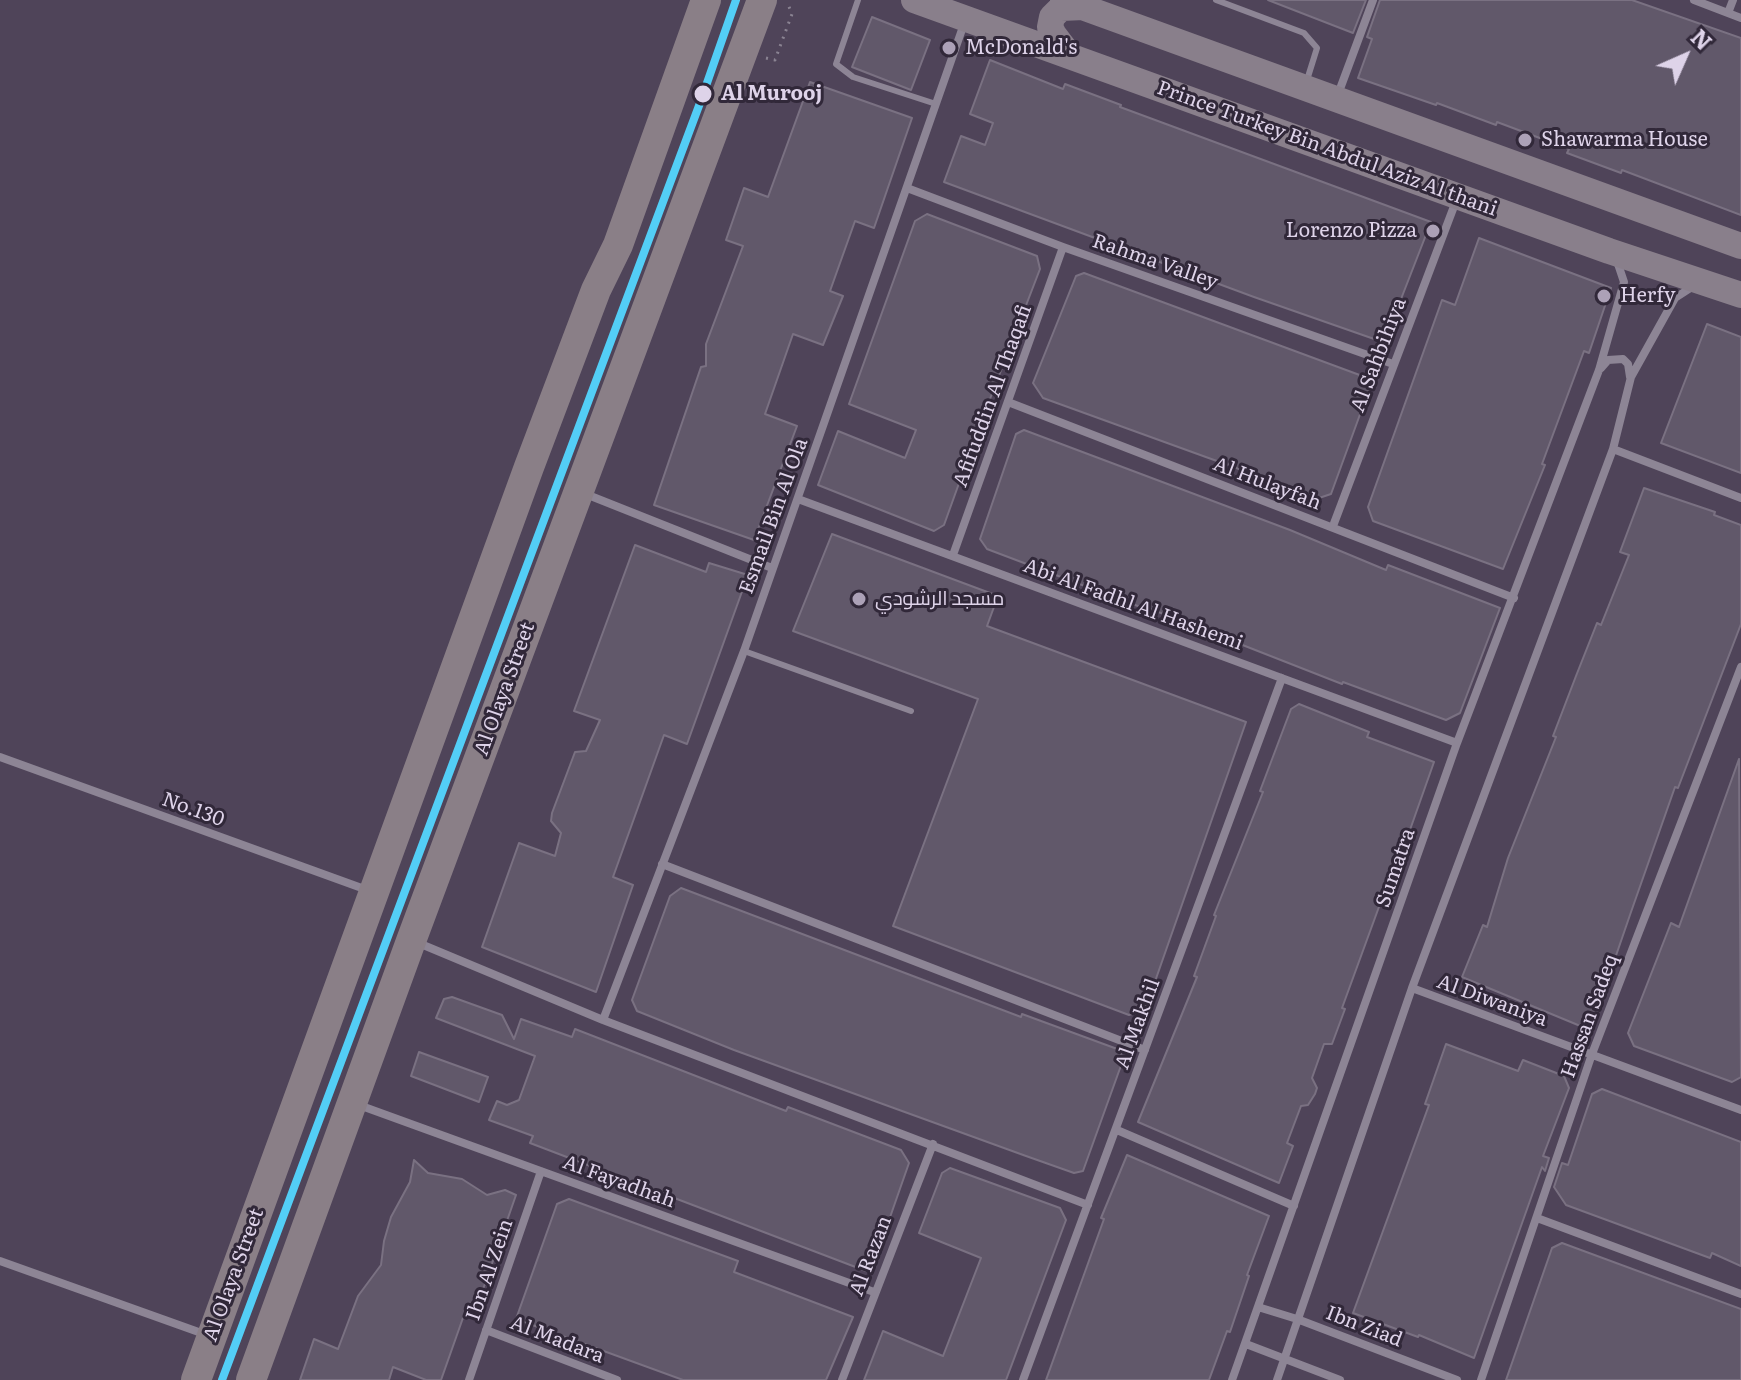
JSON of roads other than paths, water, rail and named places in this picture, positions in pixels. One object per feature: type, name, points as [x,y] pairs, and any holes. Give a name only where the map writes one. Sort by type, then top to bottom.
[{"type":"main road","name":"Al Olaya Street","points":[[196,1380],[529,467],[596,290],[618,245],[706,0]]},
{"type":"main road","name":"Al Olaya Street","points":[[251,1380],[762,0]]},
{"type":"street","name":"Prince Turkey Bin Abdul Aziz Al thani","points":[[914,0],[1609,251],[1741,295]]},
{"type":"street","points":[[1337,98],[1373,0]]},
{"type":"street","points":[[1694,0],[1741,18]]},
{"type":"street","points":[[1728,13],[1733,0]]},
{"type":"street","points":[[1070,56],[1050,27],[1052,17],[1061,8],[1074,4],[1741,246]]},
{"type":"street","name":"Esmail Bin Al Ola","points":[[603,1020],[744,651],[966,19]]},
{"type":"street","name":"Rahma Valley","points":[[907,188],[1393,364]]},
{"type":"street","name":"Al Sahbihiya","points":[[1333,526],[1457,196]]},
{"type":"street","name":"Afifuddin Al Thaqafi","points":[[953,555],[1063,247]]},
{"type":"street","name":"Sumatra","points":[[1232,1380],[1457,743],[1599,370],[1624,282],[1621,265],[1609,251]]},
{"type":"street","points":[[1277,1380],[1412,988],[1613,449],[1631,377],[1675,298],[1702,281]]},
{"type":"street","points":[[1599,370],[1608,360],[1623,359],[1628,364],[1631,377]]},
{"type":"street","name":"Al Hulayfah","points":[[1008,402],[1514,598]]},
{"type":"street","points":[[1613,449],[1741,498]]},
{"type":"street","points":[[578,491],[772,568]]},
{"type":"street","name":"Abi Al Fadhl Al Hashemi","points":[[798,499],[1457,743]]},
{"type":"street","name":"Hassan Sadeq","points":[[1481,1380],[1592,1054],[1741,667]]},
{"type":"street","name":"Al Makhil","points":[[1023,1380],[1282,678]]},
{"type":"street","name":"No.130","points":[[0,757],[375,892]]},
{"type":"street","points":[[662,864],[1145,1050]]},
{"type":"street","points":[[411,941],[603,1020],[1088,1205]]},
{"type":"street","name":"Al Diwaniya","points":[[1412,988],[1741,1110]]},
{"type":"street","name":"Al Fayadhah","points":[[353,1103],[874,1292]]},
{"type":"street","points":[[1117,1130],[1294,1206]]},
{"type":"street","name":"Al Razan","points":[[842,1380],[933,1144]]},
{"type":"street","name":"Ibn Al Zein","points":[[469,1380],[541,1171]]},
{"type":"street","points":[[1537,1218],[1741,1294]]},
{"type":"street","points":[[0,1261],[211,1337]]},
{"type":"street","name":"Ibn Ziad","points":[[1258,1307],[1457,1380]]},
{"type":"street","name":"Al Madara","points":[[486,1330],[617,1380]]},
{"type":"street","points":[[1246,1344],[1340,1380]]},
{"type":"lane","points":[[858,0],[836,64],[853,77],[936,104]]},
{"type":"lane","points":[[1216,0],[1304,33],[1317,48],[1305,88]]},
{"type":"lane","points":[[744,651],[911,711]]},
{"type":"place","name":"McDonald's","points":[[949,48]]},
{"type":"place","name":"Al Murooj","points":[[703,94]]},
{"type":"place","name":"Shawarma House","points":[[1525,140]]},
{"type":"place","name":"Lorenzo Pizza","points":[[1433,231]]},
{"type":"place","name":"Herfy","points":[[1604,296]]},
{"type":"place","name":"مسجد الرشودي","points":[[859,599]]}]
